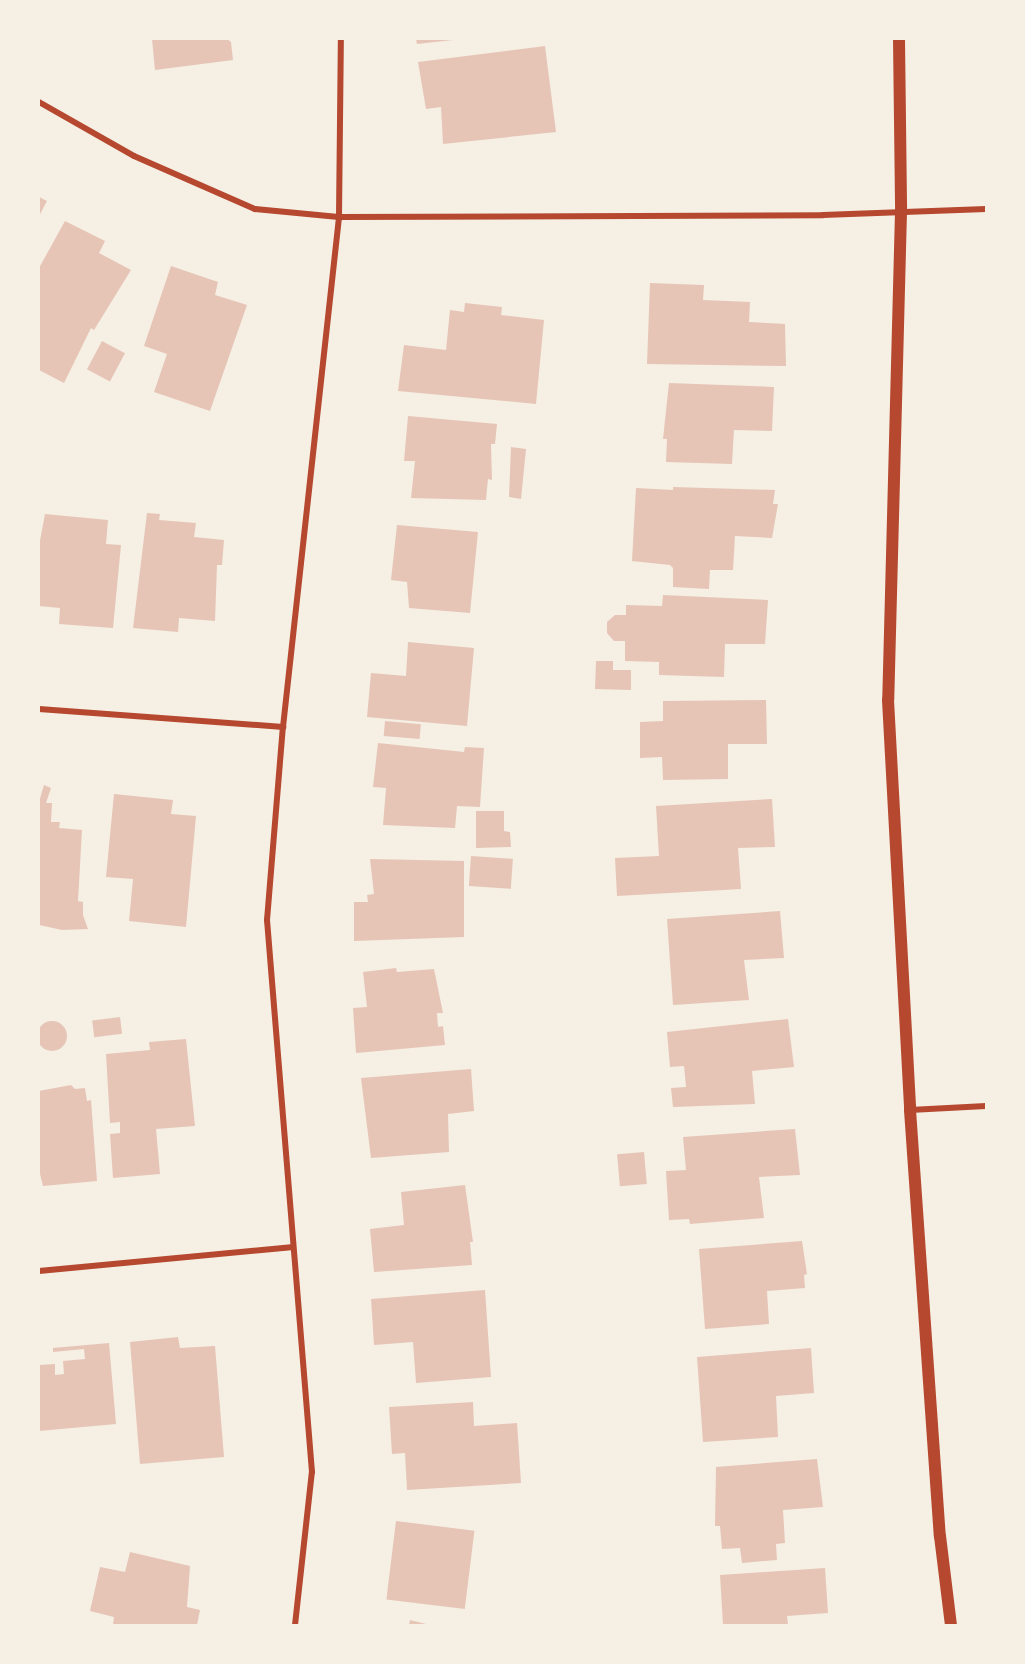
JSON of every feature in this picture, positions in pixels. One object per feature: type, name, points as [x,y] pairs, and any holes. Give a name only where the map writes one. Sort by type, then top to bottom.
[{"type":"main road","points":[[899,39],[901,212],[888,700],[910,1110],[940,1536],[951,1625]]},
{"type":"street","points":[[295,1625],[312,1472],[291,1247],[267,920],[283,727],[339,217],[341,39]]},
{"type":"street","points":[[39,102],[134,156],[255,209],[339,217],[901,212],[986,209]]},
{"type":"street","points":[[39,709],[283,727]]},
{"type":"street","points":[[910,1110],[986,1106]]},
{"type":"street","points":[[39,1271],[291,1247]]},
{"type":"building","points":[[152,39],[227,39],[231,42],[233,60],[155,70]]},
{"type":"building","points":[[416,39],[453,39],[453,40],[417,44]]},
{"type":"building","points":[[545,46],[556,132],[443,144],[441,107],[426,109],[418,62]]},
{"type":"building","points":[[39,197],[47,201],[39,216]]},
{"type":"building","points":[[65,221],[105,241],[99,253],[131,270],[94,330],[91,328],[64,383],[39,370],[39,268]]},
{"type":"building","points":[[171,266],[218,282],[215,295],[247,305],[210,411],[154,392],[167,354],[144,346]]},
{"type":"building","points":[[650,283],[704,285],[703,300],[750,302],[749,322],[785,324],[786,366],[647,364]]},
{"type":"building","points":[[465,303],[502,307],[501,315],[544,320],[536,404],[398,391],[404,345],[446,350],[450,310],[464,312]]},
{"type":"building","points":[[102,341],[125,353],[110,381],[87,369]]},
{"type":"building","points":[[669,383],[774,387],[772,431],[734,430],[732,464],[666,462],[667,439],[663,439]]},
{"type":"building","points":[[408,416],[497,424],[495,444],[491,444],[492,480],[488,479],[486,500],[411,498],[415,461],[404,461]]},
{"type":"building","points":[[511,447],[526,449],[521,499],[509,497]]},
{"type":"building","points":[[673,487],[775,490],[773,504],[778,504],[772,538],[735,536],[733,570],[710,570],[709,589],[673,587],[673,568],[670,565],[632,561],[636,488],[673,490]]},
{"type":"building","points":[[147,513],[160,514],[159,520],[196,523],[194,537],[224,540],[222,565],[217,565],[215,621],[179,618],[178,632],[133,628]]},
{"type":"building","points":[[45,514],[108,520],[106,544],[121,545],[113,628],[59,624],[60,608],[39,606],[39,546]]},
{"type":"building","points":[[397,525],[478,532],[470,613],[409,608],[407,582],[391,580]]},
{"type":"building","points":[[663,595],[768,600],[765,644],[725,644],[724,677],[659,675],[659,662],[625,661],[625,641],[614,641],[607,633],[607,622],[615,615],[626,615],[626,605],[662,606]]},
{"type":"building","points":[[408,642],[474,648],[467,726],[367,717],[371,673],[406,676]]},
{"type":"building","points":[[596,661],[613,661],[613,670],[631,670],[631,690],[595,689]]},
{"type":"building","points":[[766,700],[767,744],[728,744],[728,779],[663,780],[662,757],[640,758],[640,722],[663,721],[663,701]]},
{"type":"building","points":[[385,721],[421,724],[420,739],[384,736]]},
{"type":"building","points":[[378,743],[464,752],[465,747],[484,748],[480,807],[457,806],[455,828],[383,825],[386,788],[373,787]]},
{"type":"building","points":[[44,785],[51,788],[46,803],[52,803],[51,822],[60,822],[59,828],[82,830],[78,901],[83,902],[83,915],[88,929],[62,930],[39,925],[39,802]]},
{"type":"building","points":[[114,794],[173,800],[171,814],[196,816],[186,927],[129,921],[133,879],[106,877]]},
{"type":"building","points":[[772,799],[775,847],[738,848],[741,889],[617,896],[615,858],[659,856],[656,806]]},
{"type":"building","points":[[476,811],[504,811],[504,831],[510,832],[511,847],[476,848]]},
{"type":"building","points":[[471,856],[513,859],[511,889],[469,886]]},
{"type":"building","points":[[370,859],[464,861],[464,937],[354,941],[354,902],[368,902],[367,895],[374,894]]},
{"type":"building","points":[[780,911],[784,958],[744,960],[749,1000],[673,1005],[667,919]]},
{"type":"building","points":[[396,968],[397,972],[434,969],[443,1013],[437,1013],[438,1027],[443,1026],[445,1045],[356,1053],[353,1008],[367,1007],[363,972]]},
{"type":"building","points":[[120,1017],[122,1034],[94,1037],[92,1020]]},
{"type":"building","points":[[788,1019],[794,1067],[752,1071],[755,1104],[673,1107],[671,1088],[686,1087],[684,1066],[670,1067],[667,1032]]},
{"type":"building","points":[[52,1021],[58,1022],[66,1030],[66,1042],[58,1050],[52,1051],[46,1050],[38,1042],[37,1036],[38,1030],[46,1022]]},
{"type":"building","points":[[186,1039],[195,1126],[156,1129],[160,1174],[113,1178],[110,1134],[120,1133],[120,1122],[110,1123],[106,1054],[150,1050],[149,1042]]},
{"type":"building","points":[[471,1069],[474,1111],[448,1114],[449,1152],[371,1158],[361,1078]]},
{"type":"building","points":[[71,1085],[75,1089],[85,1088],[87,1101],[91,1100],[97,1181],[43,1186],[39,1170],[39,1091]]},
{"type":"building","points":[[795,1129],[800,1175],[759,1177],[764,1218],[690,1224],[689,1219],[669,1220],[666,1171],[686,1170],[683,1137]]},
{"type":"building","points":[[644,1152],[647,1184],[620,1186],[617,1154]]},
{"type":"building","points":[[465,1185],[473,1242],[470,1242],[472,1265],[374,1272],[370,1229],[404,1225],[401,1192]]},
{"type":"building","points":[[802,1241],[807,1274],[804,1275],[805,1288],[767,1291],[769,1324],[705,1329],[699,1249]]},
{"type":"building","points":[[485,1290],[491,1377],[416,1383],[413,1342],[374,1345],[371,1299]]},
{"type":"building","points":[[178,1337],[180,1348],[215,1346],[224,1457],[140,1464],[130,1342]]},
{"type":"building","points":[[109,1343],[116,1424],[39,1431],[39,1365],[55,1364],[55,1375],[64,1374],[63,1361],[85,1359],[84,1349],[53,1352],[53,1348]]},
{"type":"building","points":[[811,1348],[814,1393],[776,1396],[778,1437],[703,1442],[697,1357]]},
{"type":"building","points":[[473,1402],[474,1426],[517,1423],[521,1483],[407,1490],[405,1453],[392,1454],[389,1407]]},
{"type":"building","points":[[817,1459],[823,1507],[783,1510],[785,1543],[776,1544],[777,1560],[742,1563],[740,1548],[722,1549],[720,1526],[715,1526],[716,1467]]},
{"type":"building","points":[[396,1521],[474,1531],[465,1609],[386,1599]]},
{"type":"building","points":[[130,1552],[190,1566],[187,1607],[200,1610],[197,1625],[113,1625],[114,1617],[90,1611],[100,1567],[125,1572]]},
{"type":"building","points":[[825,1568],[828,1613],[787,1616],[788,1625],[723,1625],[720,1575]]},
{"type":"building","points":[[410,1620],[426,1624],[426,1625],[409,1625]]}]
